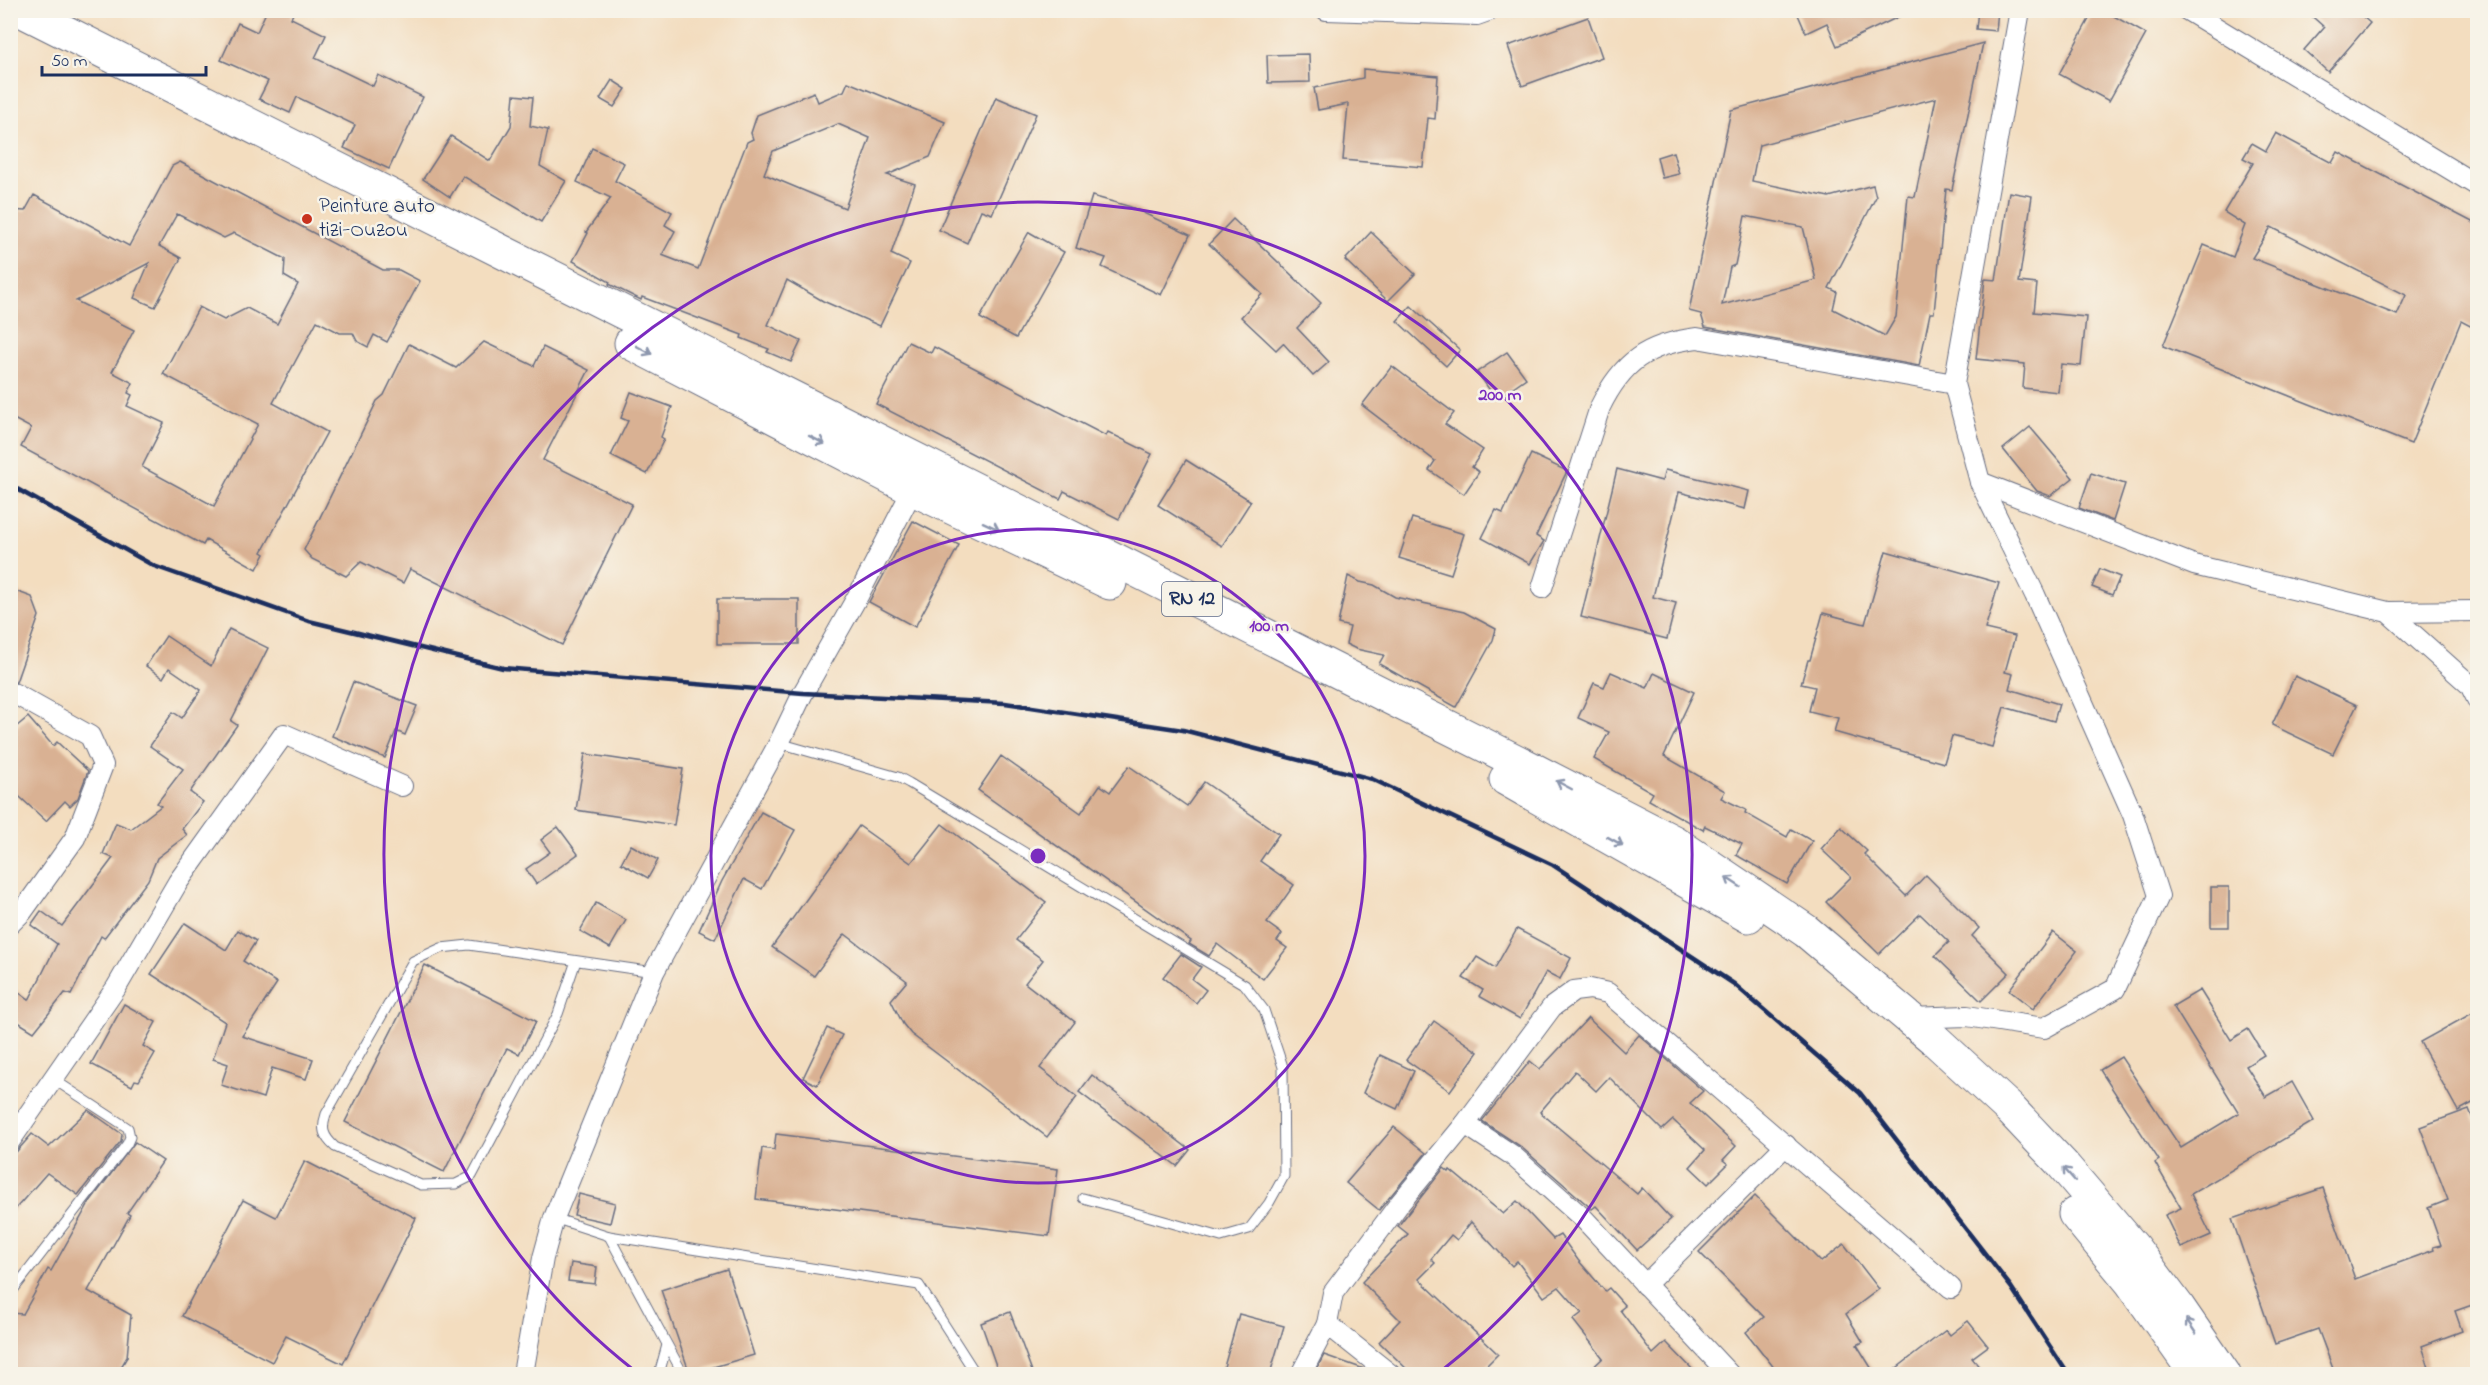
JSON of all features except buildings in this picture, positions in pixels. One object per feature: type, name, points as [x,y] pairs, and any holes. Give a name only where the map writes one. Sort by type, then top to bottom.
[{"type":"highway","name":"RN 12","points":[[21,10],[1532,768],[1664,837],[1806,931],[1909,1018],[2010,1109],[2133,1247],[2224,1374]]},
{"type":"highway","name":"RN 12","points":[[10,30],[529,290],[913,489],[1407,723],[1765,926],[1837,978],[1982,1111],[2053,1187],[2131,1282],[2196,1374]]},
{"type":"street","points":[[1326,10],[1477,15],[1491,10]]},
{"type":"street","points":[[1909,1018],[1967,1016],[2044,1028],[2115,989],[2159,896],[2133,815],[2035,595],[1980,482],[1954,384],[2020,10]]},
{"type":"street","points":[[2187,10],[2478,186]]},
{"type":"street","points":[[1542,588],[1600,407],[1611,384],[1627,365],[1648,350],[1671,341],[1697,338],[1954,384]]},
{"type":"street","points":[[1980,482],[2194,565],[2388,612],[2478,611]]},
{"type":"street","points":[[523,1374],[543,1258],[554,1218],[654,972],[779,743],[803,693],[859,594],[913,489]]},
{"type":"street","points":[[2388,612],[2470,685],[2478,701]]},
{"type":"street","points":[[10,924],[22,912],[75,838],[103,765],[90,736],[12,695]]},
{"type":"street","points":[[10,1141],[116,988],[178,882],[284,734],[402,786]]},
{"type":"street","points":[[1301,1374],[1327,1324],[1333,1293],[1400,1203],[1465,1124],[1552,1007],[1574,991],[1590,989],[1608,993],[1952,1288]]},
{"type":"street","points":[[1465,1124],[1512,1155],[1585,1220],[1729,1374]]},
{"type":"street","points":[[1645,1285],[1786,1145]]},
{"type":"street","points":[[1327,1324],[1390,1374]]},
{"type":"lane","points":[[779,743],[898,777],[909,783],[1245,985],[1264,1010],[1283,1067],[1284,1176],[1269,1203],[1249,1229],[1221,1238],[1083,1198]]},
{"type":"lane","points":[[576,961],[558,1014],[472,1176],[456,1184],[421,1185],[335,1147],[325,1138],[322,1126],[326,1114],[413,961],[441,948],[469,945],[654,972]]},
{"type":"lane","points":[[10,1294],[127,1144],[130,1137],[128,1128],[53,1079]]},
{"type":"lane","points":[[554,1218],[609,1236],[919,1285],[976,1374]]},
{"type":"lane","points":[[609,1236],[683,1374]]},
{"type":"lane","points":[[659,1374],[667,1345]]},
{"type":"railway","points":[[10,485],[154,566],[309,621],[503,668],[803,693],[1005,703],[1183,730],[1372,779],[1553,865],[1734,984],[1860,1093],[2011,1287],[2068,1374]]},
{"type":"place","name":"Peinture auto tizi-Ouzou","points":[[307,219]]}]
